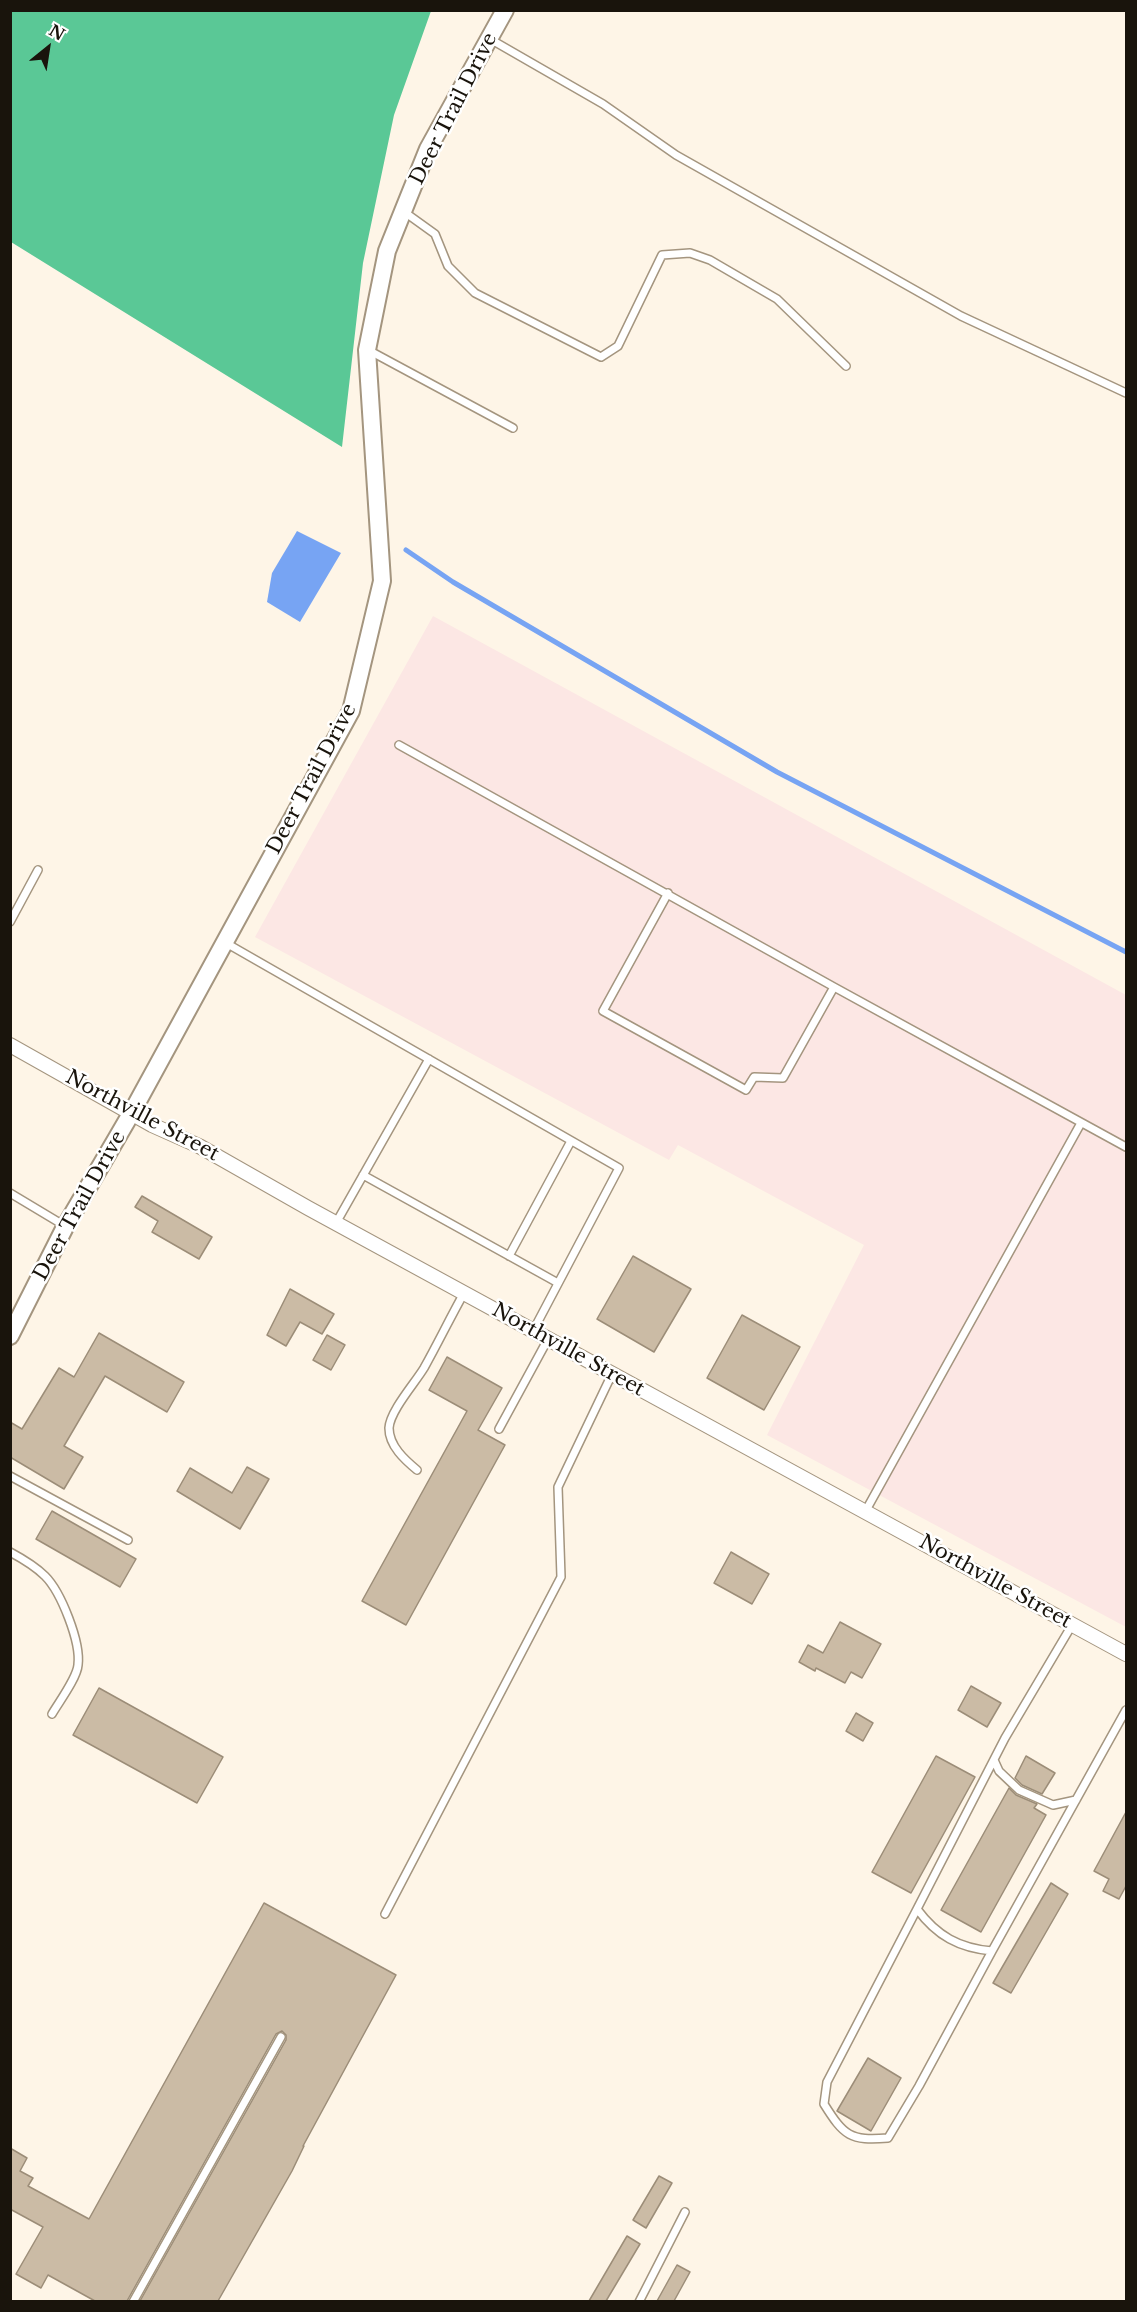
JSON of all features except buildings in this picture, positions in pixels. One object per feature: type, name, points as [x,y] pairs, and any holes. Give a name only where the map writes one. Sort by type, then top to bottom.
[{"type":"street","name":"Deer Trail Drive","points":[[10,1336],[66,1227],[132,1112],[351,711],[382,581],[368,350],[387,252],[428,149],[505,10]]},
{"type":"street","name":"Northville Street","points":[[10,1045],[153,1125],[199,1146],[1126,1654]]},
{"type":"lane","points":[[490,39],[603,104],[676,155],[951,310],[1126,393]]},
{"type":"lane","points":[[403,211],[435,234],[448,266],[475,292],[601,357],[618,346],[662,255],[690,253],[710,260],[777,299],[846,366]]},
{"type":"lane","points":[[368,350],[513,428]]},
{"type":"lane","points":[[399,744],[1126,1147]]},
{"type":"lane","points":[[10,921],[38,870]]},
{"type":"lane","points":[[668,893],[603,1011],[746,1090],[754,1077],[783,1078],[834,987]]},
{"type":"lane","points":[[225,942],[619,1168],[533,1331]]},
{"type":"lane","points":[[336,1223],[429,1059]]},
{"type":"lane","points":[[865,1512],[1081,1123]]},
{"type":"lane","points":[[508,1256],[571,1141]]},
{"type":"lane","points":[[363,1175],[558,1283]]},
{"type":"lane","points":[[10,1193],[66,1227]]},
{"type":"lane","points":[[417,1470],[405,1461],[394,1446],[389,1429],[393,1416],[423,1369],[464,1293]]},
{"type":"lane","points":[[499,1429],[548,1339]]},
{"type":"lane","points":[[385,1914],[561,1576],[558,1487],[612,1374]]},
{"type":"lane","points":[[10,1476],[128,1540]]},
{"type":"lane","points":[[10,1552],[28,1561],[47,1577],[68,1616],[76,1637],[78,1668],[52,1714]]},
{"type":"lane","points":[[1072,1625],[994,1760],[827,2082],[824,2104],[838,2127],[860,2140],[888,2138],[919,2086],[1126,1710]]},
{"type":"lane","points":[[994,1760],[999,1771],[1019,1791],[1053,1805],[1076,1800]]},
{"type":"lane","points":[[917,1909],[930,1927],[945,1936],[970,1949],[992,1951]]},
{"type":"lane","points":[[133,2301],[281,2037]]},
{"type":"lane","points":[[639,2301],[685,2212]]},
{"type":"shaded area","points":[[433,616],[1126,995],[1126,1627],[767,1435],[864,1245],[678,1145],[669,1160],[255,937]]},
{"type":"green space","points":[[10,11],[431,11],[394,115],[363,263],[342,447],[11,242]]},
{"type":"water","points":[[297,531],[341,553],[300,622],[267,602],[272,573]]},
{"type":"waterway","points":[[406,550],[453,582],[777,772],[1126,952]]}]
